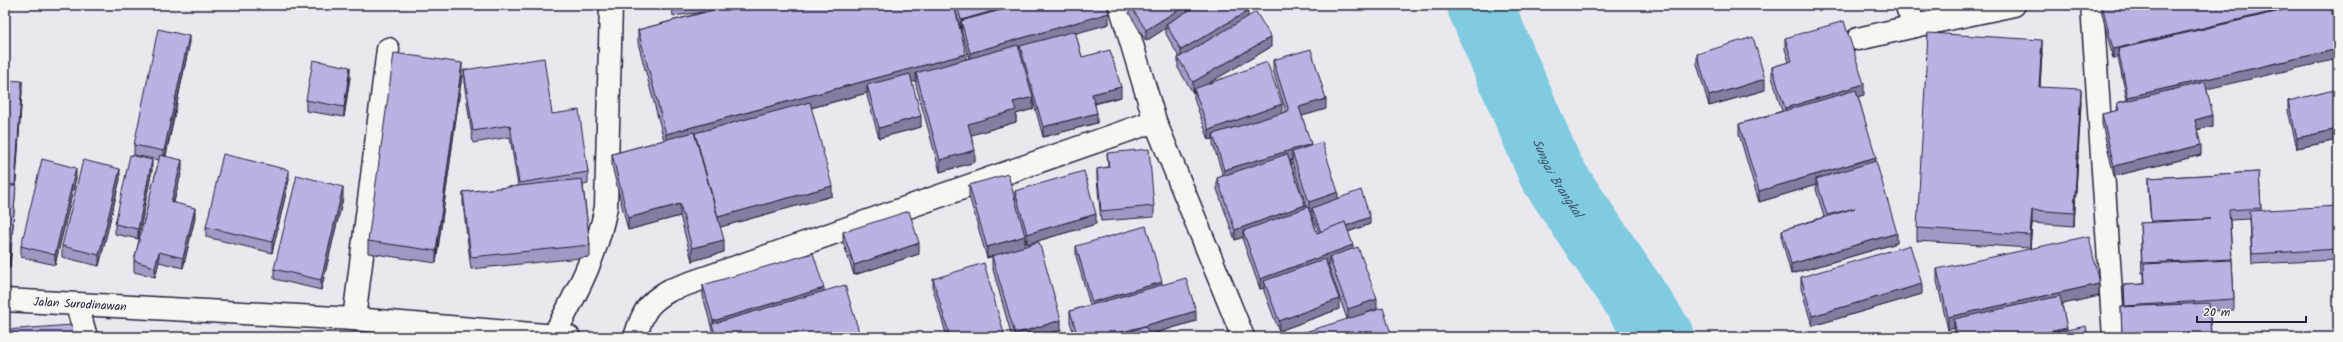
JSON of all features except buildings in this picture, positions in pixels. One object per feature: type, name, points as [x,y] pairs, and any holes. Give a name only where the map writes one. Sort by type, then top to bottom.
[{"type":"street","points":[[562,336],[599,238],[606,207],[611,5]]},
{"type":"street","points":[[1120,5],[1155,121],[1243,337]]},
{"type":"street","points":[[1906,5],[1914,26]]},
{"type":"street","points":[[1858,39],[2014,5]]},
{"type":"street","points":[[2092,5],[2114,337]]},
{"type":"street","points":[[354,319],[388,49]]},
{"type":"street","points":[[635,337],[643,312],[655,299],[670,290],[1155,121]]},
{"type":"street","name":"Jalan Surodinawan","points":[[5,300],[354,319],[562,336]]},
{"type":"street","points":[[77,304],[86,337]]},
{"type":"waterway","name":"Sungai Brangkal","points":[[1480,5],[1551,172],[1661,337]]}]
